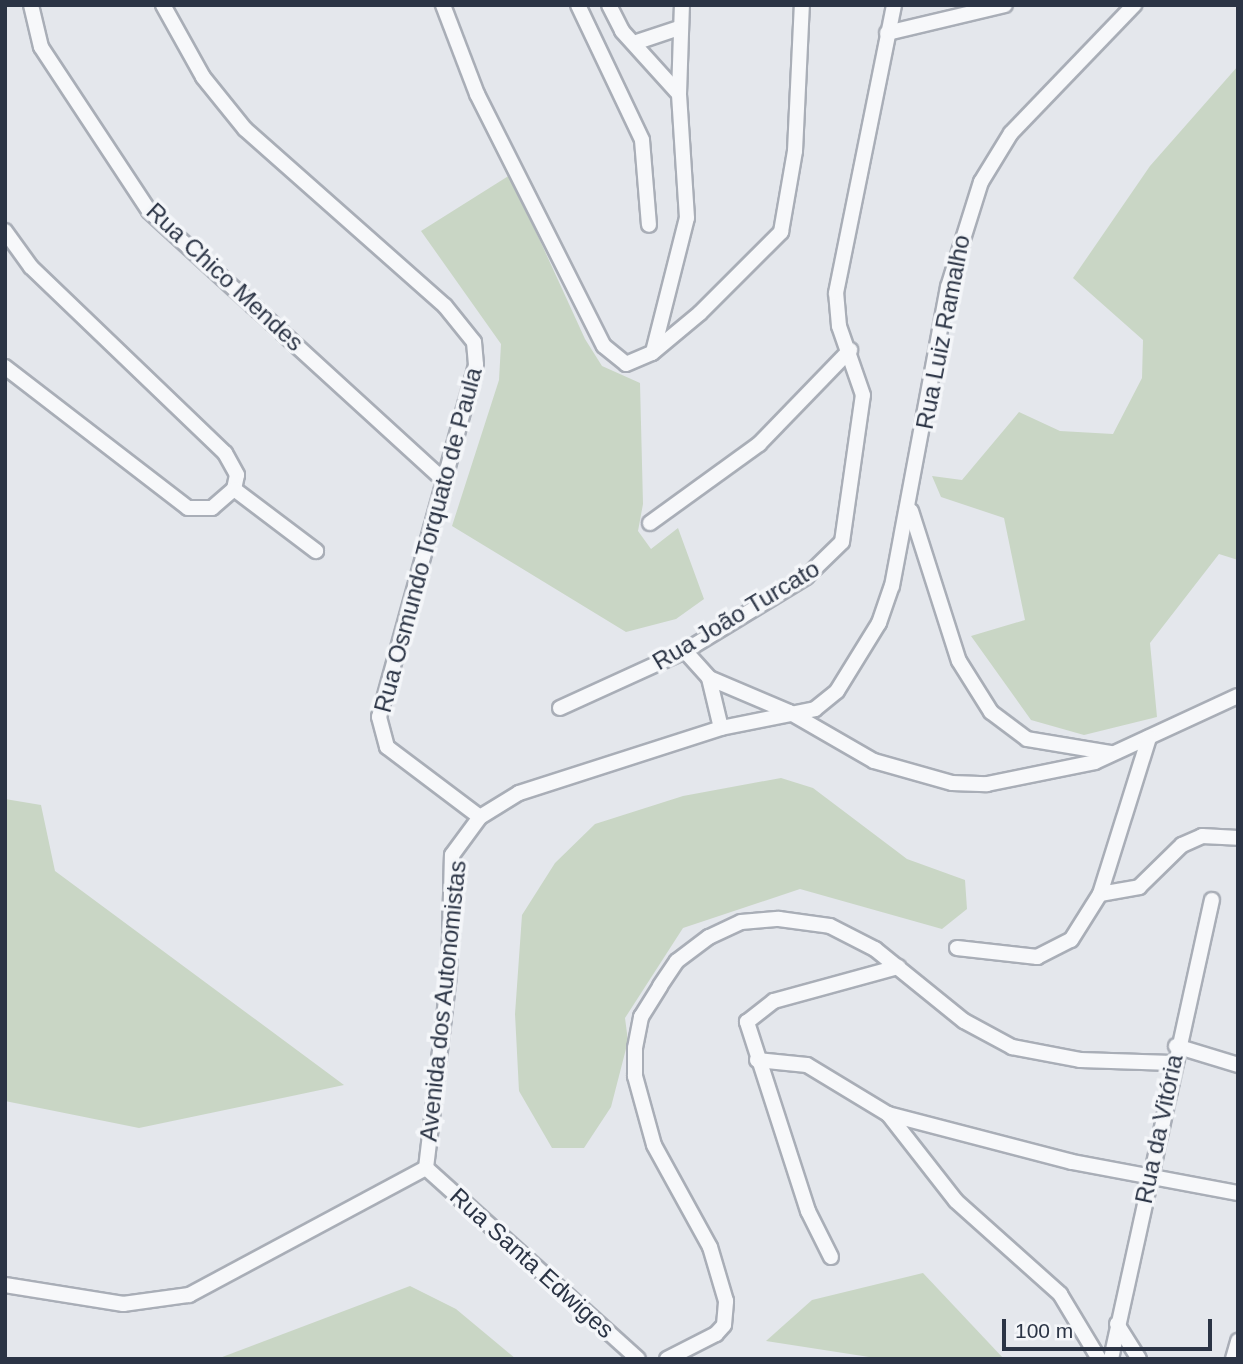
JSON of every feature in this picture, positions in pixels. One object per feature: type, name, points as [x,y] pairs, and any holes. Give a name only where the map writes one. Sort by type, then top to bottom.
[{"type":"street","name":"Rua Chico Mendes","points":[[31,5],[41,47],[149,211],[444,480]]},
{"type":"street","name":"Rua Osmundo Torquato de Paula","points":[[163,5],[203,77],[245,129],[445,306],[474,342],[476,365],[380,725],[387,747],[480,817]]},
{"type":"street","points":[[443,5],[477,94],[604,346],[626,364],[652,353],[738,280],[781,232],[795,151],[802,5]]},
{"type":"street","points":[[578,5],[642,141],[649,225]]},
{"type":"street","points":[[609,5],[634,43],[679,94]]},
{"type":"street","points":[[652,353],[687,218],[679,94],[679,28],[682,5]]},
{"type":"street","name":"Rua João Turcato","points":[[560,708],[685,650],[835,554],[846,528],[862,422],[863,395],[850,351],[839,327],[836,293],[894,5]]},
{"type":"street","points":[[887,33],[1005,5]]},
{"type":"street","name":"Rua Luiz Ramalho","points":[[789,712],[828,703],[853,670],[879,623],[910,510],[948,287],[981,183],[1011,132],[1134,5]]},
{"type":"street","points":[[634,43],[679,28]]},
{"type":"street","points":[[5,367],[188,508],[212,508],[234,489],[237,475],[225,453],[31,267],[6,234]]},
{"type":"street","points":[[650,523],[759,444],[850,351]]},
{"type":"street","points":[[234,489],[316,551]]},
{"type":"street","name":"Rua Luiz Ramalho","points":[[910,510],[959,661],[991,712],[1027,739],[1111,753]]},
{"type":"street","points":[[685,650],[709,678],[789,712],[874,761],[952,783],[1030,777],[1111,753],[1238,696]]},
{"type":"street","points":[[709,678],[720,728]]},
{"type":"street","name":"Avenida dos Autonomistas","points":[[5,1285],[123,1304],[189,1295],[426,1168],[449,976],[452,856],[480,817],[519,793],[720,728],[789,712]]},
{"type":"street","points":[[957,948],[1021,957],[1056,951],[1071,940],[1100,894],[1149,738]]},
{"type":"street","points":[[1100,894],[1139,887],[1182,845],[1202,836],[1238,838]]},
{"type":"street","name":"Rua da Vitória","points":[[1111,1359],[1173,1063],[1212,900]]},
{"type":"street","points":[[667,1359],[716,1334],[727,1314],[710,1247],[654,1145],[642,1107],[635,1066],[641,1017],[677,961],[741,922],[779,919],[830,926],[898,967],[975,1028],[1012,1047],[1058,1058],[1173,1063]]},
{"type":"street","points":[[831,1257],[808,1211],[747,1026],[752,1014],[812,989],[898,967]]},
{"type":"street","points":[[1177,1046],[1238,1065]]},
{"type":"street","points":[[757,1060],[807,1065],[888,1114],[1149,1177],[1238,1193]]},
{"type":"street","points":[[888,1114],[956,1201],[1060,1294],[1099,1359]]},
{"type":"street","name":"Rua Santa Edwiges","points":[[426,1168],[638,1359]]},
{"type":"street","points":[[1117,1324],[1139,1359]]},
{"type":"street","points":[[1233,1359],[1238,1342]]},
{"type":"green space","points":[[1238,66],[1238,560],[1219,554],[1150,643],[1157,717],[1084,735],[1031,720],[971,636],[1025,620],[1004,518],[941,497],[932,476],[962,480],[1019,412],[1060,431],[1113,434],[1142,378],[1143,340],[1073,278],[1150,166]]},
{"type":"green space","points":[[510,175],[585,339],[602,366],[640,383],[643,504],[638,531],[651,549],[678,528],[704,599],[676,619],[626,632],[452,526],[499,380],[501,344],[421,231]]},
{"type":"green space","points":[[781,778],[813,788],[907,859],[965,880],[967,909],[942,929],[800,889],[683,928],[625,1018],[628,1041],[611,1107],[584,1148],[552,1148],[519,1091],[515,1014],[522,915],[555,863],[595,824],[683,796]]},
{"type":"green space","points":[[5,799],[41,805],[55,871],[344,1085],[139,1128],[5,1101]]},
{"type":"green space","points":[[923,1273],[1004,1359],[882,1359],[766,1341],[812,1300]]},
{"type":"green space","points":[[410,1286],[456,1309],[516,1359],[217,1359]]}]
